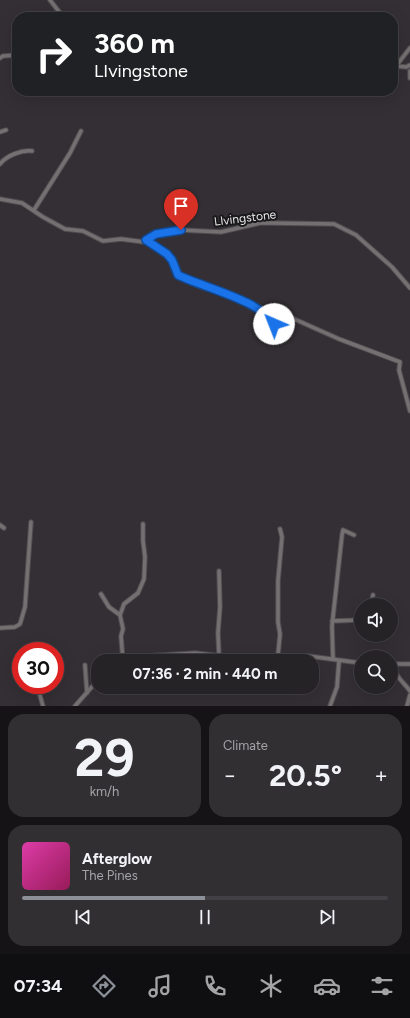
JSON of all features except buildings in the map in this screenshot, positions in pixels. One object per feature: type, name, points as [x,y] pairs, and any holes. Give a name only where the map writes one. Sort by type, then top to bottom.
[{"type":"street","points":[[50,0],[59,12]]},
{"type":"street","points":[[398,62],[410,48]]},
{"type":"street","points":[[0,58],[3,56],[12,55]]},
{"type":"street","points":[[398,67],[406,67],[410,65]]},
{"type":"street","points":[[410,71],[410,78]]},
{"type":"street","points":[[0,132],[6,130]]},
{"type":"street","points":[[34,210],[70,153],[81,131]]},
{"type":"street","points":[[0,164],[6,158],[19,152],[26,150],[32,151]]},
{"type":"street","name":"LIvingstone","points":[[0,199],[17,201],[66,229],[84,231],[103,241],[120,239],[140,242],[156,234],[176,231],[221,232],[260,223],[334,224],[356,235],[392,268],[410,288]]},
{"type":"street","points":[[146,240],[167,254],[172,260],[178,275],[255,307],[270,316],[277,331]]},
{"type":"street","points":[[255,307],[283,314],[339,339],[400,362],[399,370],[410,411]]},
{"type":"street","points":[[0,628],[15,627],[20,624],[22,618],[25,607],[31,522]]},
{"type":"street","points":[[122,654],[120,615],[124,604],[138,593],[144,579],[146,557],[143,524]]},
{"type":"street","points":[[0,525],[4,528]]},
{"type":"street","points":[[278,654],[280,634],[278,622],[278,581],[282,537],[280,529]]},
{"type":"street","points":[[333,659],[332,621],[343,530],[354,535]]},
{"type":"street","points":[[219,571],[219,654]]},
{"type":"street","points":[[101,594],[109,607],[120,615]]},
{"type":"street","points":[[332,621],[354,620]]},
{"type":"street","points":[[180,654],[207,654]]},
{"type":"street","points":[[319,657],[354,662]]},
{"type":"street","points":[[330,706],[337,687],[339,661]]},
{"type":"street","points":[[398,664],[410,664]]},
{"type":"street","points":[[85,665],[87,693]]},
{"type":"street","points":[[398,676],[410,691]]},
{"type":"street","points":[[75,706],[91,688]]},
{"type":"street","points":[[40,694],[43,706]]},
{"type":"street","points":[[407,706],[410,695]]},
{"type":"route","points":[[181,230],[161,235],[156,234],[146,240],[167,254],[172,260],[178,275],[202,286],[250,304],[270,316],[274,324]]}]
